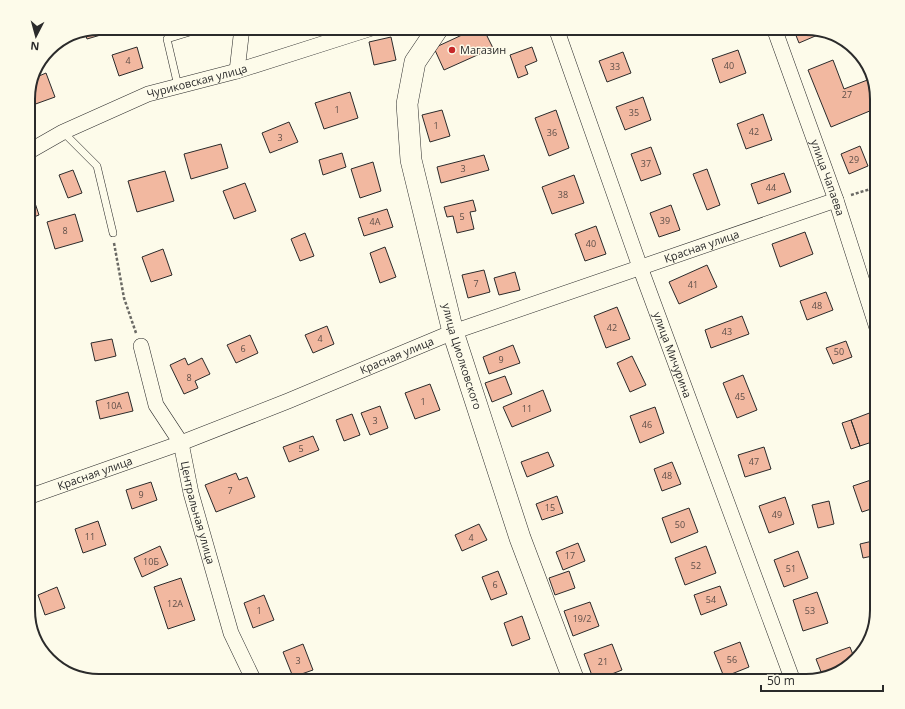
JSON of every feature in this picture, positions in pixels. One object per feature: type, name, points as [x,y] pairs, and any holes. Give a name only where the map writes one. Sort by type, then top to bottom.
[{"type":"street","points":[[237,71],[241,35]]},
{"type":"street","name":"Чуриковская улица","points":[[35,148],[63,132],[148,94],[237,71],[350,35]]},
{"type":"street","name":"улица Циолковского","points":[[433,35],[415,62],[407,104],[411,160],[453,332],[520,538],[571,674]]},
{"type":"street","name":"улица Мичурина","points":[[558,35],[640,267],[790,674]]},
{"type":"street","name":"улица Чапаева","points":[[777,35],[836,200],[870,306]]},
{"type":"street","name":"Красная улица","points":[[35,495],[181,443],[288,401],[453,332],[836,200]]},
{"type":"street","name":"Центральная улица","points":[[140,346],[156,405],[181,443],[191,493],[232,633],[251,674]]},
{"type":"lane","points":[[178,86],[166,39],[179,35]]},
{"type":"lane","points":[[63,132],[97,166],[113,233]]},
{"type":"path","points":[[836,200],[870,189]]},
{"type":"path","points":[[113,233],[124,298],[140,346]]},
{"type":"building","points":[[101,35],[87,39],[86,37]]},
{"type":"building","points":[[462,35],[486,35],[493,48],[444,70],[434,48]]},
{"type":"building","points":[[796,35],[816,36],[799,43]]},
{"type":"building","points":[[391,37],[396,60],[374,65],[369,42]]},
{"type":"building","points":[[137,47],[143,68],[119,76],[112,55]]},
{"type":"building","points":[[532,47],[537,61],[525,66],[528,74],[518,78],[510,55]]},
{"type":"building","points":[[738,50],[746,73],[720,83],[712,59]]},
{"type":"building","points":[[623,52],[631,73],[607,82],[599,61]]},
{"type":"building","points":[[833,60],[844,89],[867,80],[870,111],[831,127],[808,70]]},
{"type":"building","points":[[46,73],[55,97],[35,104],[37,82],[40,76]]},
{"type":"building","points":[[350,92],[358,118],[324,129],[315,103]]},
{"type":"building","points":[[643,97],[651,120],[625,130],[616,107]]},
{"type":"building","points":[[442,110],[450,136],[430,142],[422,115]]},
{"type":"building","points":[[556,110],[569,148],[549,156],[535,118]]},
{"type":"building","points":[[763,114],[772,140],[746,149],[737,124]]},
{"type":"building","points":[[289,122],[298,142],[270,153],[262,133]]},
{"type":"building","points":[[221,144],[228,168],[191,179],[184,154]]},
{"type":"building","points":[[860,146],[868,166],[849,174],[841,154]]},
{"type":"building","points":[[651,147],[661,174],[641,181],[631,154]]},
{"type":"building","points":[[342,153],[346,167],[323,175],[319,160]]},
{"type":"building","points":[[484,155],[489,170],[441,183],[437,167]]},
{"type":"building","points":[[373,162],[381,191],[360,198],[351,169]]},
{"type":"building","points":[[707,169],[720,205],[707,210],[693,174]]},
{"type":"building","points":[[73,170],[82,193],[68,198],[59,175]]},
{"type":"building","points":[[165,171],[174,201],[137,212],[128,181]]},
{"type":"building","points":[[784,173],[791,192],[758,204],[751,184]]},
{"type":"building","points":[[574,175],[584,203],[552,214],[542,187]]},
{"type":"building","points":[[245,183],[256,211],[234,219],[223,191]]},
{"type":"building","points":[[473,200],[476,211],[470,212],[474,229],[457,233],[453,216],[447,217],[444,207]]},
{"type":"building","points":[[35,203],[39,215],[35,216]]},
{"type":"building","points":[[671,205],[680,230],[659,237],[650,213]]},
{"type":"building","points":[[387,209],[393,227],[364,236],[358,218]]},
{"type":"building","points":[[75,214],[83,241],[55,249],[47,222]]},
{"type":"building","points":[[596,226],[606,254],[585,261],[575,234]]},
{"type":"building","points":[[805,232],[813,254],[780,267],[772,244]]},
{"type":"building","points":[[305,233],[314,256],[300,261],[291,239]]},
{"type":"building","points":[[385,247],[396,277],[380,283],[370,253]]},
{"type":"building","points":[[163,249],[172,275],[151,282],[142,257]]},
{"type":"building","points":[[707,265],[717,287],[679,304],[669,282]]},
{"type":"building","points":[[484,270],[490,292],[468,298],[462,275]]},
{"type":"building","points":[[515,272],[520,290],[499,295],[494,278]]},
{"type":"building","points":[[826,292],[833,310],[807,320],[800,301]]},
{"type":"building","points":[[617,307],[630,339],[606,348],[594,316]]},
{"type":"building","points":[[742,316],[749,334],[711,348],[705,330]]},
{"type":"building","points":[[327,326],[334,344],[313,353],[305,335]]},
{"type":"building","points":[[250,335],[258,353],[236,363],[227,345]]},
{"type":"building","points":[[112,339],[116,356],[95,361],[91,343]]},
{"type":"building","points":[[846,341],[852,357],[833,364],[826,348]]},
{"type":"building","points":[[513,345],[520,363],[489,374],[483,357]]},
{"type":"building","points":[[632,356],[646,385],[630,392],[617,363]]},
{"type":"building","points":[[185,358],[188,365],[202,358],[210,374],[195,381],[198,388],[184,394],[170,365]]},
{"type":"building","points":[[743,375],[757,410],[737,418],[723,383]]},
{"type":"building","points":[[505,376],[512,394],[492,402],[485,383]]},
{"type":"building","points":[[430,384],[440,410],[415,419],[405,393]]},
{"type":"building","points":[[543,390],[551,411],[512,427],[503,407]]},
{"type":"building","points":[[128,392],[133,411],[100,419],[96,401]]},
{"type":"building","points":[[380,406],[388,428],[370,435],[361,413]]},
{"type":"building","points":[[655,407],[664,433],[640,443],[630,416]]},
{"type":"building","points":[[870,413],[870,443],[860,446],[851,420]]},
{"type":"building","points":[[352,414],[360,435],[344,441],[336,420]]},
{"type":"building","points":[[851,420],[860,446],[851,449],[842,423]]},
{"type":"building","points":[[313,436],[319,450],[289,462],[283,447]]},
{"type":"building","points":[[764,447],[771,469],[745,477],[738,455]]},
{"type":"building","points":[[548,452],[554,466],[527,477],[521,462]]},
{"type":"building","points":[[672,462],[681,484],[662,491],[654,469]]},
{"type":"building","points":[[236,473],[239,480],[247,477],[255,497],[216,512],[205,485]]},
{"type":"building","points":[[870,480],[870,509],[862,512],[853,486]]},
{"type":"building","points":[[151,482],[157,500],[132,509],[126,490]]},
{"type":"building","points":[[557,496],[563,513],[542,520],[536,504]]},
{"type":"building","points":[[785,497],[794,524],[769,533],[759,506]]},
{"type":"building","points":[[829,501],[834,524],[818,528],[812,505]]},
{"type":"building","points":[[689,508],[698,532],[671,543],[662,518]]},
{"type":"building","points":[[98,521],[106,545],[83,553],[75,529]]},
{"type":"building","points":[[479,524],[487,540],[462,551],[455,535]]},
{"type":"building","points":[[870,542],[870,556],[863,558],[860,544]]},
{"type":"building","points":[[578,543],[585,561],[563,570],[556,552]]},
{"type":"building","points":[[160,546],[168,565],[142,577],[134,558]]},
{"type":"building","points":[[706,546],[716,573],[685,585],[675,558]]},
{"type":"building","points":[[798,551],[808,578],[784,587],[774,560]]},
{"type":"building","points":[[498,571],[507,594],[491,600],[482,577]]},
{"type":"building","points":[[569,571],[575,588],[555,595],[549,578]]},
{"type":"building","points":[[181,578],[195,620],[168,629],[154,587]]},
{"type":"building","points":[[720,586],[727,605],[701,615],[694,595]]},
{"type":"building","points":[[57,587],[65,608],[45,615],[38,595]]},
{"type":"building","points":[[817,592],[828,623],[803,631],[793,600]]},
{"type":"building","points":[[264,595],[274,620],[253,628],[244,603]]},
{"type":"building","points":[[590,602],[599,626],[573,636],[564,611]]},
{"type":"building","points":[[522,616],[530,639],[512,646],[504,623]]},
{"type":"building","points":[[740,642],[749,667],[732,674],[723,674],[714,652]]},
{"type":"building","points":[[303,644],[313,670],[302,674],[292,674],[283,652]]},
{"type":"building","points":[[612,644],[622,670],[612,674],[591,674],[584,654]]},
{"type":"building","points":[[850,647],[852,654],[845,661],[827,671],[821,672],[816,659]]},
{"type":"place","name":"Магазин","points":[[452,50]]}]
